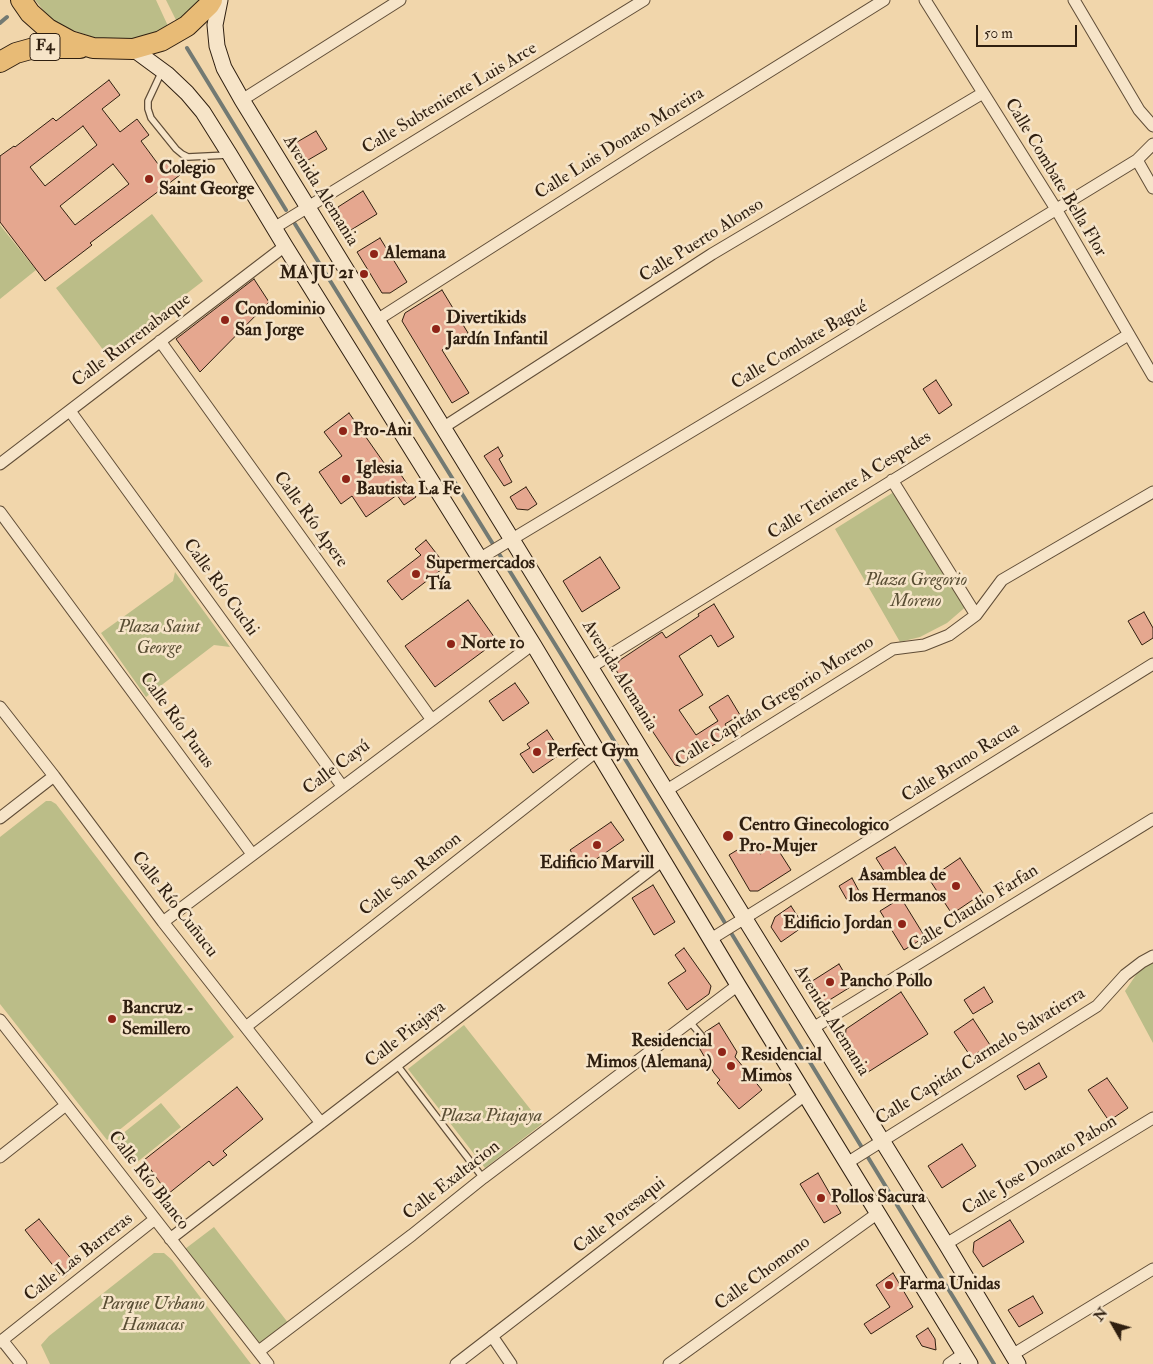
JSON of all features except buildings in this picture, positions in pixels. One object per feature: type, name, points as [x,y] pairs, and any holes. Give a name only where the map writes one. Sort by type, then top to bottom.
[{"type":"highway","name":"F4","points":[[0,62],[16,53],[34,48],[133,49],[161,41],[188,26],[212,0]]},
{"type":"highway","name":"F4","points":[[26,6],[48,29],[70,41],[93,48]]},
{"type":"main road","name":"Avenida Alemania","points":[[220,0],[215,25],[217,46],[224,68],[242,100],[306,207],[444,427],[508,541],[591,667],[667,790],[739,923],[813,1028],[876,1144],[946,1244],[1015,1360]]},
{"type":"main road","points":[[133,49],[162,70],[187,93],[202,112],[276,226],[285,246],[483,557],[663,860],[714,937],[738,985],[805,1095],[852,1160],[878,1213],[967,1359]]},
{"type":"street","points":[[242,100],[400,0]]},
{"type":"street","name":"Calle Subteniente Luis Arce","points":[[276,226],[644,0]]},
{"type":"street","name":"Calle Luis Donato Moreira","points":[[377,320],[648,147],[884,0]]},
{"type":"street","name":"Calle Combate Bella Flor","points":[[925,0],[1056,209],[1153,376]]},
{"type":"street","points":[[1074,0],[1139,110],[1153,126]]},
{"type":"street","name":"Calle Puerto Alonso","points":[[444,427],[712,254],[983,93]]},
{"type":"street","name":"Calle Combate Bagué","points":[[483,557],[782,378],[1137,160],[1153,144]]},
{"type":"street","points":[[1137,160],[1153,188]]},
{"type":"street","name":"Calle Rurrenabaque","points":[[0,464],[285,246]]},
{"type":"street","name":"Calle Teniente A Cespedes","points":[[591,667],[1128,335]]},
{"type":"street","name":"Calle Río Apere","points":[[160,341],[432,720]]},
{"type":"street","name":"Calle Río Cuchi","points":[[70,410],[342,786]]},
{"type":"street","points":[[892,480],[976,615]]},
{"type":"street","name":"Calle Capitán Gregorio Moreno","points":[[667,790],[893,649],[924,645],[949,635],[976,615],[1002,580],[1153,492]]},
{"type":"street","name":"Calle Río Purus","points":[[0,512],[252,854]]},
{"type":"street","name":"Calle Cayú","points":[[163,922],[533,644]]},
{"type":"street","name":"Calle Bruno Racua","points":[[714,937],[1153,664]]},
{"type":"street","name":"Calle Río Cuñucu","points":[[0,707],[163,922],[321,1123]]},
{"type":"street","name":"Calle San Ramon","points":[[246,1026],[597,751]]},
{"type":"street","points":[[0,818],[54,776]]},
{"type":"street","name":"Calle Claudio Farfan","points":[[813,1028],[1153,819]]},
{"type":"street","name":"Calle Pitajaya","points":[[170,1239],[663,860]]},
{"type":"street","name":"Calle Capitán Carmelo Salvatierra","points":[[852,1160],[1096,1006],[1126,975],[1153,956]]},
{"type":"street","name":"Calle Exaltacion","points":[[258,1351],[738,985]]},
{"type":"street","name":"Calle Río Blanco","points":[[0,1020],[268,1364]]},
{"type":"street","name":"Calle Poresaqui","points":[[456,1364],[805,1095]]},
{"type":"street","points":[[0,1157],[66,1105]]},
{"type":"street","name":"Calle Jose Donato Pabon","points":[[946,1244],[1153,1118]]},
{"type":"street","name":"Calle Chomono","points":[[668,1364],[878,1213]]},
{"type":"street","name":"Calle Las Barreras","points":[[1,1341],[155,1219]]},
{"type":"street","points":[[1015,1360],[1153,1269]]},
{"type":"street","points":[[492,1336],[511,1364]]},
{"type":"street","points":[[1,1341],[21,1364]]},
{"type":"street","points":[[949,1364],[967,1359]]},
{"type":"lane","points":[[162,70],[148,101],[148,109],[151,118],[176,150],[188,157],[230,155]]},
{"type":"lane","points":[[690,1022],[701,1035]]},
{"type":"lane","points":[[397,1065],[483,1178]]},
{"type":"green space","points":[[35,0],[156,0],[168,26],[151,35],[133,40],[96,38],[64,27],[48,16]]},
{"type":"green space","points":[[166,0],[199,0],[177,22]]},
{"type":"green space","points":[[152,214],[203,281],[107,355],[56,288]]},
{"type":"green space","points":[[0,225],[36,270],[0,299]]},
{"type":"green space","name":"Plaza Gregorio Moreno","points":[[897,490],[969,604],[947,623],[920,637],[900,642],[835,529]]},
{"type":"green space","name":"Plaza Saint George","points":[[175,572],[230,647],[214,645],[146,697],[101,633],[173,581]]},
{"type":"green space","name":"Bancruz - Semillero","points":[[46,801],[56,804],[234,1037],[107,1140],[0,1004],[0,837]]},
{"type":"green space","points":[[1153,962],[1153,1043],[1125,991],[1138,972]]},
{"type":"green space","name":"Plaza Pitajaya","points":[[464,1025],[542,1124],[485,1168],[408,1069]]},
{"type":"green space","points":[[161,1103],[181,1127],[136,1163],[117,1138]]},
{"type":"green space","points":[[214,1227],[289,1324],[259,1346],[185,1249]]},
{"type":"green space","name":"Parque Urbano Hamacas","points":[[154,1253],[164,1253],[172,1260],[251,1364],[50,1364],[41,1345],[49,1336]]},
{"type":"waterway","points":[[0,23],[7,17]]},
{"type":"waterway","points":[[187,48],[286,210]]},
{"type":"waterway","points":[[295,224],[561,654],[994,1364]]},
{"type":"place","name":"Colegio Saint George","points":[[149,179]]},
{"type":"place","name":"Alemana","points":[[374,254]]},
{"type":"place","name":"MA JU 21","points":[[364,274]]},
{"type":"place","name":"Condominio San Jorge","points":[[225,320]]},
{"type":"place","name":"Divertikids Jardín Infantil","points":[[436,329]]},
{"type":"place","name":"Pro-Ani","points":[[343,431]]},
{"type":"place","name":"Iglesia Bautista La Fe","points":[[346,479]]},
{"type":"place","name":"Supermercados Tía","points":[[416,574]]},
{"type":"place","name":"Norte 10","points":[[451,644]]},
{"type":"place","name":"Perfect Gym","points":[[537,752]]},
{"type":"place","name":"Centro Ginecologico Pro-Mujer","points":[[728,836]]},
{"type":"place","name":"Edificio Marvill","points":[[597,845]]},
{"type":"place","name":"Asamblea de los Hermanos","points":[[956,886]]},
{"type":"place","name":"Edificio Jordan","points":[[902,924]]},
{"type":"place","name":"Pancho Pollo","points":[[830,982]]},
{"type":"place","name":"Bancruz - Semillero","points":[[112,1019]]},
{"type":"place","name":"Residencial Mimos (Alemana)","points":[[722,1052]]},
{"type":"place","name":"Residencial Mimos","points":[[731,1066]]},
{"type":"place","name":"Pollos Sacura","points":[[821,1198]]},
{"type":"place","name":"Farma Unidas","points":[[889,1285]]}]
